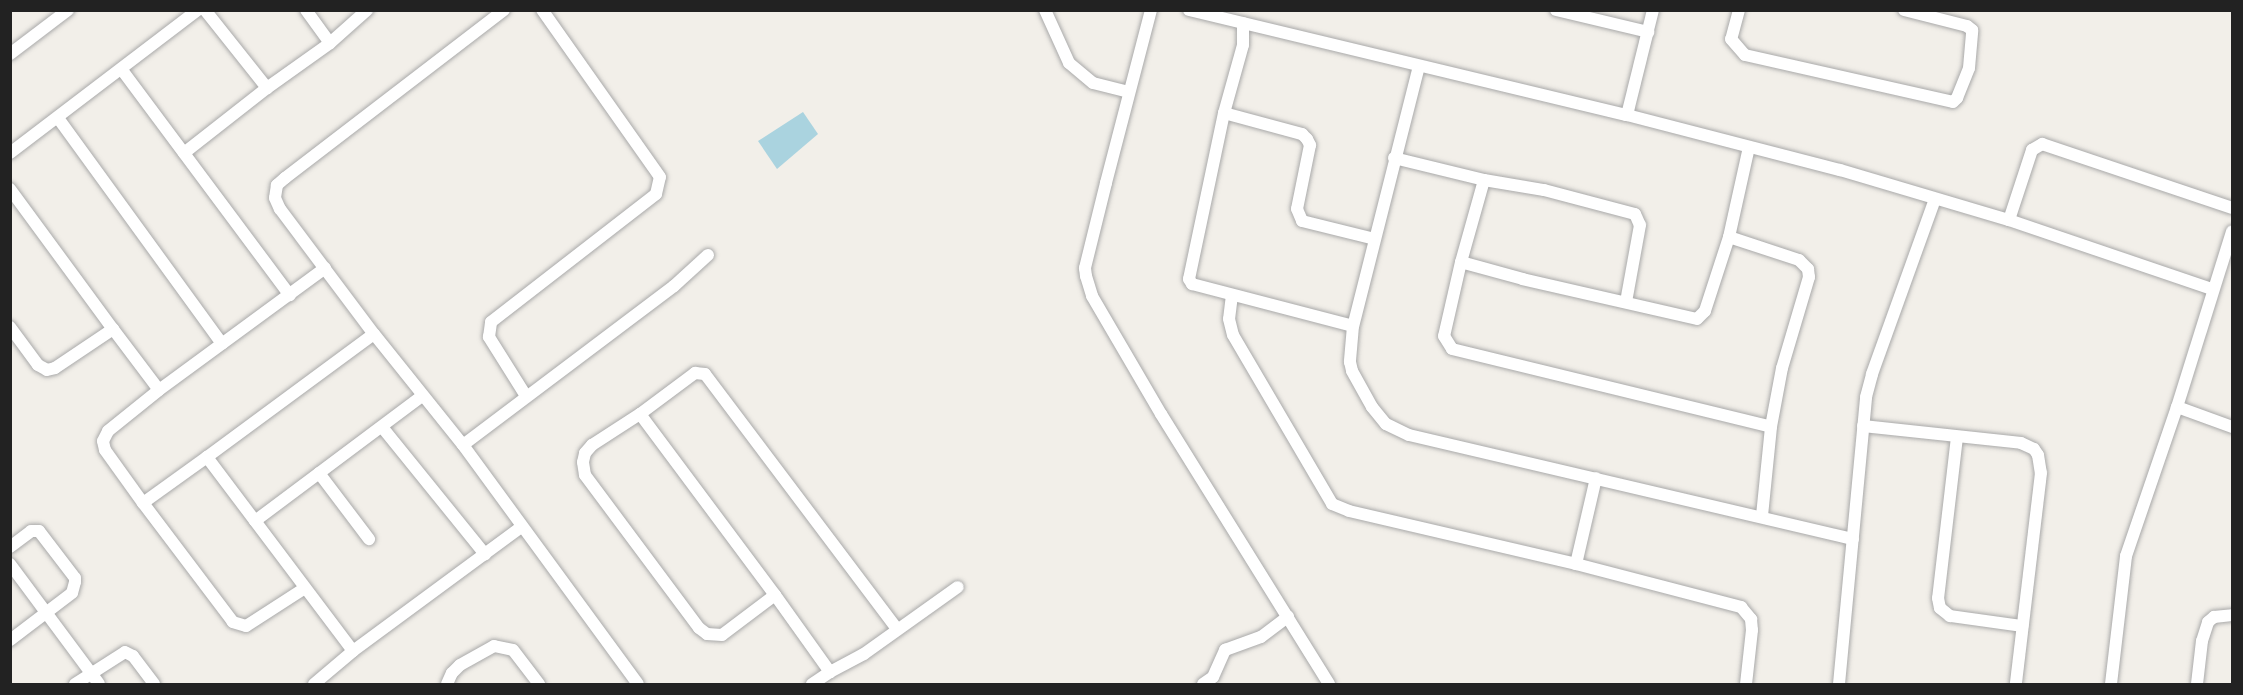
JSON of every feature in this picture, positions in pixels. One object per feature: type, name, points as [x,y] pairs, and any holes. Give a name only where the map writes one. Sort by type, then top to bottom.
[{"type":"street","points":[[10,153],[198,10]]},
{"type":"street","points":[[206,10],[267,88]]},
{"type":"street","points":[[306,10],[330,43]]},
{"type":"street","points":[[184,153],[267,88],[330,43],[367,10]]},
{"type":"street","points":[[504,10],[277,185],[275,198],[280,209],[374,334],[463,445],[638,684]]},
{"type":"street","points":[[526,396],[489,337],[491,322],[657,194],[660,177],[542,10]]},
{"type":"street","points":[[1045,10],[1069,63],[1094,83],[1129,92]]},
{"type":"street","points":[[1152,10],[1085,268],[1092,296],[1220,512],[1329,684]]},
{"type":"street","points":[[1189,10],[1840,170],[2009,220],[2212,289]]},
{"type":"street","points":[[1556,10],[1574,12],[1647,32]]},
{"type":"street","points":[[1627,116],[1653,10]]},
{"type":"street","points":[[1739,10],[1731,39],[1745,55],[1953,102],[1957,98],[1969,68],[1972,30],[1967,26],[1905,10]]},
{"type":"street","points":[[10,54],[63,12]]},
{"type":"street","points":[[1243,23],[1243,45],[1224,113],[1190,279],[1192,284],[1353,326]]},
{"type":"street","points":[[1419,66],[1353,326],[1350,362],[1352,371],[1372,407],[1386,424],[1408,435],[1853,539]]},
{"type":"street","points":[[122,70],[290,295]]},
{"type":"street","points":[[1224,113],[1302,134],[1310,145],[1297,209],[1302,221],[1375,238]]},
{"type":"street","points":[[58,118],[222,344]]},
{"type":"street","points":[[2009,220],[2032,150],[2042,144],[2232,208]]},
{"type":"street","points":[[1461,262],[1697,319],[1705,311],[1729,237],[1749,147]]},
{"type":"street","points":[[1394,158],[1484,180],[1544,190],[1635,214],[1640,225],[1626,302]]},
{"type":"street","points":[[1484,180],[1461,262],[1444,336],[1452,349],[1771,427]]},
{"type":"street","points":[[10,189],[159,390]]},
{"type":"street","points":[[1839,684],[1863,426],[1872,374],[1935,199]]},
{"type":"street","points":[[2111,684],[2126,556],[2177,407],[2232,231]]},
{"type":"street","points":[[1729,237],[1799,260],[1808,269],[1809,277],[1782,368],[1771,427],[1762,516]]},
{"type":"street","points":[[463,445],[674,286],[708,255]]},
{"type":"street","points":[[305,588],[246,626],[238,625],[229,618],[142,503],[105,450],[103,441],[108,431],[159,390],[325,268]]},
{"type":"street","points":[[1232,295],[1229,319],[1233,334],[1332,504],[1349,511],[1576,564],[1741,607],[1751,619],[1752,630],[1746,684]]},
{"type":"street","points":[[10,327],[38,365],[47,369],[55,368],[113,329]]},
{"type":"street","points":[[142,503],[374,334]]},
{"type":"street","points":[[775,595],[722,635],[707,633],[699,628],[585,475],[583,462],[585,453],[592,445],[640,414],[695,373],[705,374],[897,629]]},
{"type":"street","points":[[255,521],[422,396]]},
{"type":"street","points":[[2177,407],[2232,427]]},
{"type":"street","points":[[640,414],[830,672]]},
{"type":"street","points":[[1863,426],[2021,443],[2034,449],[2038,455],[2040,473],[2016,684]]},
{"type":"street","points":[[382,427],[485,554]]},
{"type":"street","points":[[1957,437],[1938,598],[1940,608],[1950,616],[2022,626]]},
{"type":"street","points":[[207,457],[353,651]]},
{"type":"street","points":[[320,473],[369,539]]},
{"type":"street","points":[[1576,564],[1596,478]]},
{"type":"street","points":[[314,684],[353,651],[521,527]]},
{"type":"street","points":[[10,547],[31,531],[39,531],[75,578],[72,593],[10,640]]},
{"type":"street","points":[[10,564],[99,684]]},
{"type":"street","points":[[812,684],[864,654],[958,587]]},
{"type":"street","points":[[2197,684],[2202,641],[2208,622],[2214,617],[2232,615]]},
{"type":"street","points":[[1203,684],[1213,676],[1225,650],[1261,637],[1288,617]]},
{"type":"street","points":[[447,684],[452,673],[460,665],[494,646],[513,650],[539,684]]},
{"type":"street","points":[[75,684],[120,654],[129,652],[154,684]]},
{"type":"water","points":[[803,112],[818,134],[777,169],[758,141]]}]
